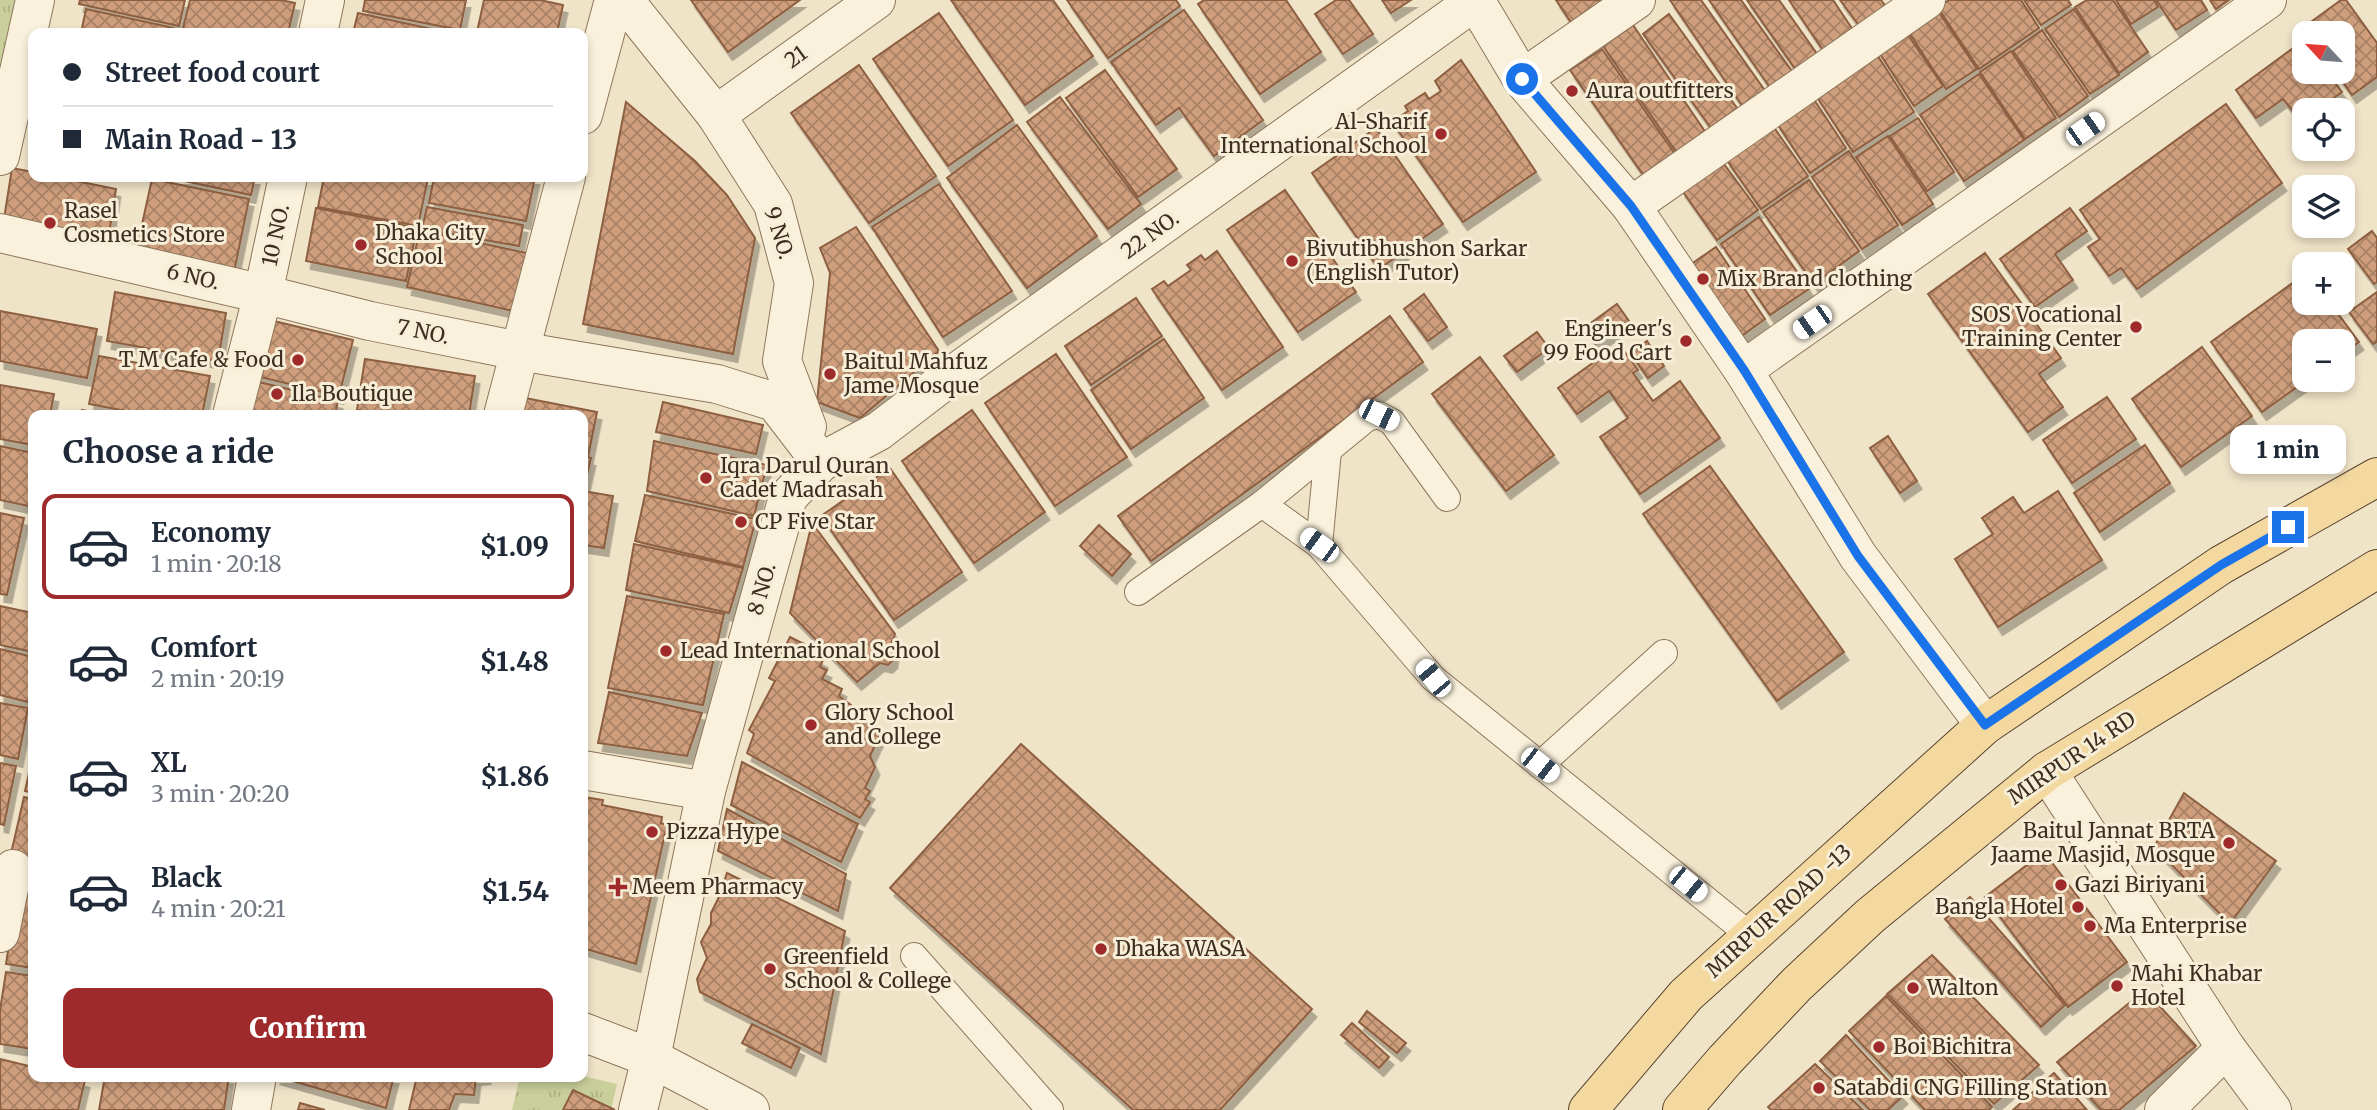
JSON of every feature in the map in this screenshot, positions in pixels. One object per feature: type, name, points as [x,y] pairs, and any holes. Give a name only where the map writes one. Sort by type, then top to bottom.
[{"type":"main road","name":"MIRPUR ROAD -13","points":[[1588,1110],[1686,996],[1985,725],[2221,565],[2377,477]]},
{"type":"main road","name":"MIRPUR 14 RD","points":[[1682,1110],[1797,984],[1861,924],[2047,771],[2377,569]]},
{"type":"street","points":[[30,28],[36,0]]},
{"type":"street","points":[[319,28],[325,0]]},
{"type":"street","points":[[588,96],[614,0]]},
{"type":"street","name":"9 NO.","points":[[624,0],[716,115],[773,204],[793,283],[782,361],[821,462]]},
{"type":"street","name":"21","points":[[716,115],[876,0]]},
{"type":"street","points":[[1475,0],[1522,79],[1631,206],[1744,370],[1858,556],[1985,725]]},
{"type":"street","name":"22 NO.","points":[[821,462],[879,431],[939,385],[1475,0]]},
{"type":"street","points":[[1522,79],[1636,0]]},
{"type":"street","points":[[1631,206],[1926,0]]},
{"type":"street","points":[[1744,370],[2267,0]]},
{"type":"street","points":[[0,156],[28,35]]},
{"type":"street","name":"10 NO.","points":[[263,294],[287,182]]},
{"type":"street","points":[[504,410],[565,182]]},
{"type":"street","name":"6 NO.","points":[[0,233],[263,294]]},
{"type":"street","points":[[233,410],[263,294]]},
{"type":"street","name":"7 NO.","points":[[263,294],[370,321],[519,351]]},
{"type":"street","points":[[519,351],[717,384],[775,402],[821,462]]},
{"type":"street","name":"8 NO.","points":[[638,1110],[706,791],[788,497],[821,462]]},
{"type":"street","points":[[588,771],[706,791]]},
{"type":"street","points":[[2047,771],[2226,1048],[2272,1110]]},
{"type":"street","points":[[0,933],[15,869]]},
{"type":"street","points":[[588,1034],[651,1058],[750,1110]]},
{"type":"street","points":[[2164,1110],[2226,1048]]},
{"type":"street","points":[[251,1110],[256,1082]]},
{"type":"lane","points":[[1138,592],[1262,504],[1367,418],[1379,415],[1391,422],[1447,498]]},
{"type":"lane","points":[[1319,545],[1328,451]]},
{"type":"lane","points":[[1262,504],[1319,545],[1433,678],[1751,936]]},
{"type":"lane","points":[[1540,765],[1664,653]]},
{"type":"lane","points":[[914,956],[1049,1110]]},
{"type":"green space","points":[[0,0],[19,0],[0,84]]},
{"type":"green space","points":[[588,1077],[617,1084],[611,1110],[512,1110],[519,1082],[588,1082]]},
{"type":"building","points":[[80,0],[185,0],[179,26],[79,4]]},
{"type":"building","points":[[190,0],[281,0],[295,3],[289,28],[183,28]]},
{"type":"building","points":[[365,0],[466,0],[460,28],[363,11]]},
{"type":"building","points":[[484,0],[540,0],[563,5],[558,28],[478,28]]},
{"type":"building","points":[[691,0],[800,0],[728,52]]},
{"type":"building","points":[[951,0],[1053,0],[1093,56],[1025,105]]},
{"type":"building","points":[[1067,0],[1176,0],[1180,6],[1108,58]]},
{"type":"building","points":[[1204,0],[1286,0],[1321,52],[1260,94],[1198,4]]},
{"type":"building","points":[[1336,0],[1349,0],[1373,34],[1343,54],[1315,14]]},
{"type":"building","points":[[1382,0],[1411,0],[1391,13]]},
{"type":"building","points":[[1556,0],[1608,0],[1572,24]]},
{"type":"building","points":[[1670,0],[1701,0],[1766,92],[1743,107]]},
{"type":"building","points":[[1709,0],[1741,0],[1794,74],[1771,89]]},
{"type":"building","points":[[1747,0],[1779,0],[1820,58],[1798,73]]},
{"type":"building","points":[[1789,0],[1833,0],[1857,36],[1827,56]]},
{"type":"building","points":[[1840,0],[1881,0],[1893,16],[1867,36]]},
{"type":"building","points":[[1949,0],[2021,0],[2039,28],[1979,69],[1938,8]]},
{"type":"building","points":[[2024,0],[2068,0],[2071,5],[2041,25]]},
{"type":"building","points":[[2087,0],[2113,0],[2148,52],[2119,73],[2075,7]]},
{"type":"building","points":[[2116,0],[2154,0],[2158,7],[2131,24]]},
{"type":"building","points":[[2156,0],[2201,0],[2207,10],[2176,30]]},
{"type":"building","points":[[2210,0],[2229,0],[2216,9]]},
{"type":"building","points":[[2341,0],[2346,0],[2377,43],[2377,77],[2352,95],[2344,84],[2356,84],[2356,21],[2312,21]]},
{"type":"building","points":[[1936,8],[1977,69],[1946,89],[1906,28]]},
{"type":"building","points":[[86,9],[174,28],[82,28]]},
{"type":"building","points":[[2074,9],[2119,75],[2090,94],[2045,29]]},
{"type":"building","points":[[1184,10],[1263,120],[1214,156],[1179,108],[1156,125],[1111,62]]},
{"type":"building","points":[[358,13],[427,28],[354,28]]},
{"type":"building","points":[[939,13],[1013,120],[948,166],[873,59]]},
{"type":"building","points":[[1669,14],[1737,108],[1711,128],[1643,34]]},
{"type":"building","points":[[1633,25],[1706,133],[1677,153],[1603,46]]},
{"type":"building","points":[[2042,30],[2088,96],[2059,117],[2013,51]]},
{"type":"building","points":[[1908,35],[1943,86],[1914,106],[1880,54]]},
{"type":"building","points":[[1602,49],[1677,157],[1646,179],[1570,70]]},
{"type":"building","points":[[2292,49],[2292,84],[2336,84],[2342,92],[2334,98],[2292,98],[2292,110],[2283,99],[2256,118],[2236,90]]},
{"type":"building","points":[[2011,51],[2056,118],[2025,139],[1980,72]]},
{"type":"building","points":[[1876,53],[1914,112],[1853,152],[1815,94]]},
{"type":"building","points":[[1461,60],[1536,172],[1463,222],[1392,122],[1408,111],[1405,106],[1425,93],[1429,99],[1441,91],[1435,81]]},
{"type":"building","points":[[859,65],[936,176],[869,223],[791,113]]},
{"type":"building","points":[[1105,70],[1177,169],[1138,197],[1066,98]]},
{"type":"building","points":[[1979,74],[2024,140],[1964,181],[1920,115]]},
{"type":"building","points":[[1060,97],[1141,204],[1108,229],[1027,122]]},
{"type":"building","points":[[1813,98],[1846,148],[1810,173],[1776,122]]},
{"type":"building","points":[[626,102],[695,161],[727,195],[755,238],[733,354],[583,324]]},
{"type":"building","points":[[2226,104],[2282,183],[2137,289],[2121,268],[2109,276],[2088,247],[2100,239],[2080,210]]},
{"type":"building","points":[[1918,118],[1954,172],[1927,191],[1890,136]]},
{"type":"building","points":[[1017,125],[1097,236],[1027,288],[947,178]]},
{"type":"building","points":[[1773,126],[1808,176],[1761,209],[1726,159]]},
{"type":"building","points":[[1376,128],[1443,224],[1379,269],[1312,173]]},
{"type":"building","points":[[1888,136],[1933,204],[1902,225],[1856,157]]},
{"type":"building","points":[[1849,151],[1898,225],[1862,249],[1812,177]]},
{"type":"building","points":[[1721,160],[1758,210],[1717,240],[1681,189]]},
{"type":"building","points":[[12,168],[28,171],[28,182],[82,182],[116,189],[108,241],[4,219]]},
{"type":"building","points":[[1809,180],[1859,251],[1814,284],[1763,212]]},
{"type":"building","points":[[151,182],[167,182],[249,199],[233,277],[135,256]]},
{"type":"building","points":[[189,182],[254,182],[251,195]]},
{"type":"building","points":[[323,182],[427,182],[418,226],[318,207]]},
{"type":"building","points":[[433,182],[534,182],[526,221],[429,203]]},
{"type":"building","points":[[939,184],[1012,291],[943,337],[872,227]]},
{"type":"building","name":"Bivutibhushon Sarkar (English Tutor)","points":[[1285,190],[1356,292],[1298,332],[1227,230]]},
{"type":"building","points":[[427,207],[523,225],[519,246],[422,229]]},
{"type":"building","name":"Dhaka City School","points":[[316,208],[417,228],[406,281],[306,261]]},
{"type":"building","points":[[2070,208],[2087,231],[2055,254],[2073,280],[2035,307],[2000,259]]},
{"type":"building","points":[[1759,217],[1809,289],[1770,315],[1721,244]]},
{"type":"building","points":[[856,227],[939,351],[860,418],[817,402],[830,273],[820,248]]},
{"type":"building","points":[[420,230],[531,254],[518,312],[407,287]]},
{"type":"building","points":[[2372,231],[2377,238],[2377,282],[2374,284],[2355,258],[2355,252],[2348,249]]},
{"type":"building","points":[[1716,247],[1765,319],[1736,340],[1687,267]]},
{"type":"building","points":[[1217,251],[1283,347],[1222,390],[1152,289],[1164,281],[1168,286],[1191,270],[1187,265],[1201,255],[1205,260]]},
{"type":"building","points":[[1985,253],[2061,358],[2039,374],[2063,407],[2028,432],[1928,294]]},
{"type":"building","points":[[2292,283],[2292,315],[2339,315],[2349,329],[2292,329],[2292,391],[2262,412],[2211,342]]},
{"type":"building","points":[[115,292],[226,313],[218,361],[107,341]]},
{"type":"building","points":[[2377,292],[2377,342],[2373,344],[2351,315],[2355,315],[2355,308]]},
{"type":"building","points":[[1424,294],[1447,327],[1428,341],[1404,309]]},
{"type":"building","points":[[1136,298],[1162,336],[1091,385],[1065,346]]},
{"type":"building","points":[[1617,304],[1629,321],[1596,344],[1584,328]]},
{"type":"building","points":[[0,311],[97,329],[87,378],[0,361]]},
{"type":"building","points":[[253,316],[353,340],[339,396],[240,372]]},
{"type":"building","points":[[1390,316],[1423,362],[1151,561],[1118,516]]},
{"type":"building","points":[[1537,332],[1549,348],[1517,372],[1504,356]]},
{"type":"building","points":[[1164,339],[1204,398],[1131,449],[1091,390]]},
{"type":"building","points":[[1647,341],[1664,366],[1648,378],[1630,353]]},
{"type":"building","points":[[1619,344],[1638,370],[1633,373],[1653,401],[1680,381],[1720,438],[1640,494],[1600,437],[1628,418],[1609,391],[1577,414],[1558,388]]},
{"type":"building","points":[[2202,347],[2252,416],[2181,467],[2132,399]]},
{"type":"building","points":[[1056,354],[1127,457],[1055,506],[985,403]]},
{"type":"building","points":[[99,356],[210,376],[203,410],[121,410],[89,404]]},
{"type":"building","points":[[1480,357],[1554,455],[1506,491],[1432,394]]},
{"type":"building","points":[[365,359],[475,376],[470,410],[357,410]]},
{"type":"building","points":[[238,377],[338,401],[336,410],[230,410]]},
{"type":"building","points":[[0,385],[54,394],[51,410],[28,410],[28,444],[0,439]]},
{"type":"building","points":[[515,396],[587,410],[512,410]]},
{"type":"building","points":[[2107,397],[2136,439],[2072,483],[2043,440]]},
{"type":"building","points":[[663,402],[763,425],[756,454],[656,432]]},
{"type":"building","points":[[588,410],[597,412],[588,457]]},
{"type":"building","points":[[972,410],[1045,512],[974,563],[902,461]]},
{"type":"building","points":[[1888,436],[1917,481],[1900,493],[1870,448]]},
{"type":"building","name":"Iqra Darul Quran Cadet Madrasah","points":[[654,441],[767,465],[754,516],[647,491]]},
{"type":"building","points":[[2145,445],[2170,483],[2100,532],[2074,493]]},
{"type":"building","points":[[0,446],[28,452],[28,506],[0,500]]},
{"type":"building","points":[[1710,466],[1844,652],[1777,701],[1643,514]]},
{"type":"building","points":[[890,468],[962,572],[894,620],[821,516]]},
{"type":"building","points":[[2058,491],[2102,560],[1998,627],[1955,559],[1993,534],[1982,518],[2013,497],[2024,513]]},
{"type":"building","points":[[588,492],[613,496],[604,548],[588,546]]},
{"type":"building","name":"Iqra Darul Quran Cadet Madrasah","points":[[645,495],[756,519],[743,567],[635,541]]},
{"type":"building","points":[[0,513],[24,518],[7,595],[0,594]]},
{"type":"building","points":[[812,523],[895,634],[889,649],[894,652],[893,660],[888,665],[880,663],[857,682],[790,613]]},
{"type":"building","points":[[1099,525],[1131,554],[1112,576],[1080,546]]},
{"type":"building","name":"Iqra Darul Quran Cadet Madrasah","points":[[634,544],[743,568],[729,613],[626,590]]},
{"type":"building","name":"Lead International School","points":[[627,596],[724,614],[703,705],[608,688]]},
{"type":"building","points":[[0,606],[28,612],[28,651],[0,645]]},
{"type":"building","name":"Glory School and College","points":[[790,637],[804,644],[802,649],[823,660],[820,667],[827,670],[822,679],[842,689],[839,696],[863,714],[861,719],[882,731],[870,756],[875,767],[865,788],[870,791],[865,799],[870,802],[860,818],[747,753],[754,734],[749,730],[775,681],[769,678]]},
{"type":"building","points":[[0,649],[28,656],[28,702],[0,695]]},
{"type":"building","points":[[609,692],[702,713],[687,756],[598,743]]},
{"type":"building","points":[[0,703],[28,708],[18,759],[0,755]]},
{"type":"building","name":"Dhaka WASA","points":[[1021,744],[1312,1009],[1220,1110],[1133,1110],[890,888]]},
{"type":"building","points":[[742,762],[858,824],[841,862],[731,805]]},
{"type":"building","points":[[0,763],[16,766],[4,825],[0,824]]},
{"type":"building","points":[[2184,793],[2276,861],[2230,924],[2154,847]]},
{"type":"building","points":[[24,797],[28,798],[28,862],[10,858]]},
{"type":"building","name":"Meem Pharmacy","points":[[588,798],[603,800],[602,805],[662,817],[661,823],[667,825],[636,964],[588,950]]},
{"type":"building","points":[[727,809],[846,874],[838,911],[718,851]]},
{"type":"building","points":[[2044,852],[2127,962],[2068,1007],[1985,897]]},
{"type":"building","name":"Greenfield School & College","points":[[727,873],[845,931],[821,1054],[700,992],[697,979],[707,958],[701,942],[711,924],[711,913]]},
{"type":"building","points":[[17,893],[28,895],[28,967],[6,964]]},
{"type":"building","points":[[1970,897],[2065,1005],[2041,1027],[1945,919]]},
{"type":"building","points":[[1932,955],[2039,1065],[1994,1104],[1887,994]]},
{"type":"building","points":[[6,972],[28,975],[28,1048],[0,1044],[0,1010]]},
{"type":"building","points":[[2145,990],[2196,1046],[2119,1110],[2101,1110],[2057,1062]]},
{"type":"building","points":[[1886,996],[1992,1107],[1988,1110],[1925,1110],[1849,1031]]},
{"type":"building","points":[[1367,1011],[1406,1043],[1397,1053],[1359,1022]]},
{"type":"building","points":[[1352,1023],[1389,1057],[1379,1068],[1341,1035]]},
{"type":"building","points":[[752,1024],[800,1048],[791,1068],[742,1043]]},
{"type":"building","points":[[1846,1035],[1903,1096],[1888,1110],[1870,1110],[1820,1061]]},
{"type":"building","points":[[0,1059],[28,1066],[28,1082],[85,1082],[78,1110],[0,1110]]},
{"type":"building","points":[[1815,1064],[1863,1110],[1771,1110],[1768,1107]]},
{"type":"building","points":[[2054,1073],[2087,1110],[2013,1110]]},
{"type":"building","points":[[104,1082],[228,1082],[224,1110],[99,1110]]},
{"type":"building","points":[[296,1082],[392,1082],[386,1108]]},
{"type":"building","points":[[416,1082],[475,1082],[474,1095],[455,1094],[449,1110],[409,1110]]},
{"type":"building","points":[[573,1090],[615,1110],[563,1110]]},
{"type":"building","points":[[300,1103],[325,1110],[298,1110]]},
{"type":"place","name":"Aura outfitters","points":[[1572,91]]},
{"type":"place","name":"Al-Sharif International School","points":[[1441,134]]},
{"type":"place","name":"Rasel Cosmetics Store","points":[[50,223]]},
{"type":"place","name":"Dhaka City School","points":[[361,245]]},
{"type":"place","name":"Bivutibhushon Sarkar (English Tutor)","points":[[1292,261]]},
{"type":"place","name":"Mix Brand clothing","points":[[1703,279]]},
{"type":"place","name":"SOS Vocational Training Center","points":[[2136,327]]},
{"type":"place","name":"Engineer's 99 Food Cart","points":[[1686,341]]},
{"type":"place","name":"T M Cafe & Food","points":[[298,360]]},
{"type":"place","name":"Baitul Mahfuz Jame Mosque","points":[[830,374]]},
{"type":"place","name":"Ila Boutique","points":[[277,394]]},
{"type":"place","name":"Iqra Darul Quran Cadet Madrasah","points":[[706,478]]},
{"type":"place","name":"CP Five Star","points":[[741,522]]},
{"type":"place","name":"Lead International School","points":[[666,651]]},
{"type":"place","name":"Glory School and College","points":[[811,725]]},
{"type":"place","name":"Pizza Hype","points":[[652,832]]},
{"type":"place","name":"Baitul Jannat BRTA Jaame Masjid, Mosque","points":[[2229,843]]},
{"type":"place","name":"Gazi Biriyani","points":[[2061,885]]},
{"type":"place","name":"Meem Pharmacy","points":[[618,887]]},
{"type":"place","name":"Bangla Hotel","points":[[2078,907]]},
{"type":"place","name":"Ma Enterprise","points":[[2090,926]]},
{"type":"place","name":"Dhaka WASA","points":[[1101,949]]},
{"type":"place","name":"Greenfield School & College","points":[[770,969]]},
{"type":"place","name":"Mahi Khabar Hotel","points":[[2117,986]]},
{"type":"place","name":"Walton","points":[[1913,988]]},
{"type":"place","name":"Boi Bichitra","points":[[1879,1047]]},
{"type":"place","name":"Satabdi CNG Filling Station","points":[[1819,1088]]},
{"type":"route","points":[[1522,79],[1631,206],[1744,370],[1858,556],[1985,725],[2221,565],[2288,527]]}]
